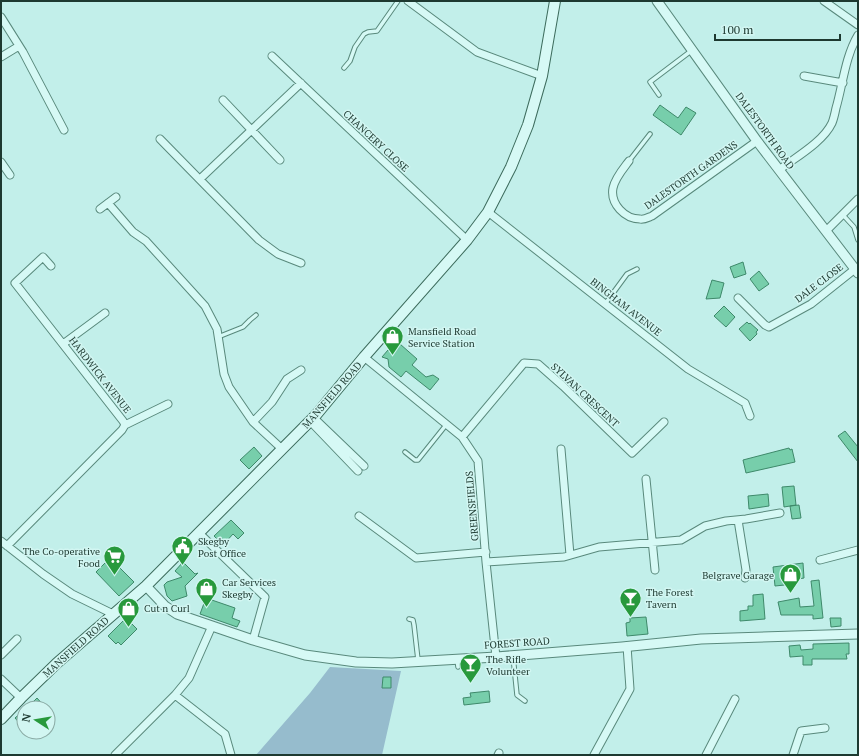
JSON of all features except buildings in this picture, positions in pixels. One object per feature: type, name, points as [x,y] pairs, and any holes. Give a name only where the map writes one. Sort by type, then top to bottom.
[{"type":"main road","name":"MANSFIELD ROAD","points":[[1,719],[58,663],[146,586],[312,420],[364,357],[467,240],[488,212],[511,167],[528,125],[542,76],[555,1]]},
{"type":"street","points":[[408,1],[477,52],[542,76]]},
{"type":"street","name":"DALESTORTH ROAD","points":[[657,1],[757,141],[856,271]]},
{"type":"street","points":[[824,1],[858,25]]},
{"type":"street","points":[[1,17],[19,46],[64,130]]},
{"type":"street","points":[[779,170],[821,138],[832,123],[852,44],[858,35]]},
{"type":"street","points":[[1,57],[19,46]]},
{"type":"street","name":"CHANCERY CLOSE","points":[[272,56],[467,240]]},
{"type":"street","points":[[804,76],[843,83]]},
{"type":"street","points":[[200,179],[301,83]]},
{"type":"street","points":[[223,100],[280,160]]},
{"type":"street","points":[[160,139],[259,240],[278,254],[301,263]]},
{"type":"street","name":"DALESTORTH GARDENS","points":[[629,161],[614,183],[612,190],[613,199],[623,213],[630,217],[642,220],[652,216],[757,141]]},
{"type":"street","points":[[1,162],[10,175]]},
{"type":"street","points":[[100,209],[116,196]]},
{"type":"street","points":[[826,231],[858,199]]},
{"type":"street","points":[[108,203],[133,232],[146,241],[205,306],[217,329],[224,374],[229,387],[253,422],[282,449]]},
{"type":"street","name":"BINGHAM AVENUE","points":[[488,212],[688,369],[745,403],[750,416]]},
{"type":"street","name":"HARDWICK AVENUE","points":[[7,546],[122,430],[124,425],[123,421],[15,283],[43,257],[51,266]]},
{"type":"street","name":"DALE CLOSE","points":[[738,298],[765,325],[769,327],[810,304],[856,271]]},
{"type":"street","points":[[63,344],[106,313]]},
{"type":"street","name":"GREENSFIELDS","points":[[364,357],[462,437],[478,461],[486,562],[496,657]]},
{"type":"street","name":"SYLVAN CRESCENT","points":[[462,437],[524,363],[538,364],[563,386],[632,453],[664,422]]},
{"type":"street","points":[[253,422],[272,402],[287,379],[301,370]]},
{"type":"street","points":[[124,425],[168,404]]},
{"type":"street","points":[[312,420],[361,468]]},
{"type":"street","points":[[561,449],[570,555]]},
{"type":"street","points":[[646,479],[655,570]]},
{"type":"street","points":[[486,562],[570,555],[599,547],[681,540],[706,526],[726,521],[780,513]]},
{"type":"street","points":[[359,516],[416,558],[486,552]]},
{"type":"street","points":[[738,520],[746,570],[745,578]]},
{"type":"street","points":[[199,533],[265,597],[253,640]]},
{"type":"street","points":[[1,541],[42,574],[72,594],[113,614]]},
{"type":"street","points":[[820,560],[858,550]]},
{"type":"street","name":"FOREST ROAD","points":[[146,586],[165,606],[177,614],[253,640],[305,655],[356,662],[392,663],[418,661],[457,663],[513,655],[627,646],[701,638],[858,634]]},
{"type":"street","points":[[115,755],[175,695],[189,678],[212,626]]},
{"type":"street","points":[[1,655],[17,639]]},
{"type":"street","points":[[594,755],[630,689],[627,646]]},
{"type":"street","points":[[1,679],[21,698]]},
{"type":"street","points":[[175,695],[225,734],[231,755]]},
{"type":"street","points":[[706,755],[735,699]]},
{"type":"street","points":[[793,755],[800,731],[825,728]]},
{"type":"lane","points":[[344,68],[350,61],[355,47],[364,34],[376,31],[398,1]]},
{"type":"lane","points":[[659,95],[650,82],[692,50]]},
{"type":"lane","points":[[629,161],[650,134]]},
{"type":"lane","points":[[842,214],[854,227],[858,240]]},
{"type":"lane","points":[[605,304],[628,274],[637,269]]},
{"type":"lane","points":[[218,337],[243,327],[256,315]]},
{"type":"lane","points":[[405,452],[415,460],[418,460],[446,425]]},
{"type":"lane","points":[[409,619],[413,620],[418,661]]},
{"type":"lane","points":[[513,655],[517,695],[524,701]]},
{"type":"shaded area","points":[[330,667],[401,671],[382,755],[256,755],[310,693]]},
{"type":"place","name":"Mansfield Road Service Station","points":[[393,356]]},
{"type":"place","name":"Skegby Post Office","points":[[183,566]]},
{"type":"place","name":"The Co-operative Food","points":[[115,576]]},
{"type":"place","name":"Belgrave Garage","points":[[790,594]]},
{"type":"place","name":"Car Services Skegby","points":[[207,608]]},
{"type":"place","name":"The Forest Tavern","points":[[631,618]]},
{"type":"place","name":"Cut n Curl","points":[[129,628]]},
{"type":"place","name":"The Rifle Volunteer","points":[[471,684]]}]
